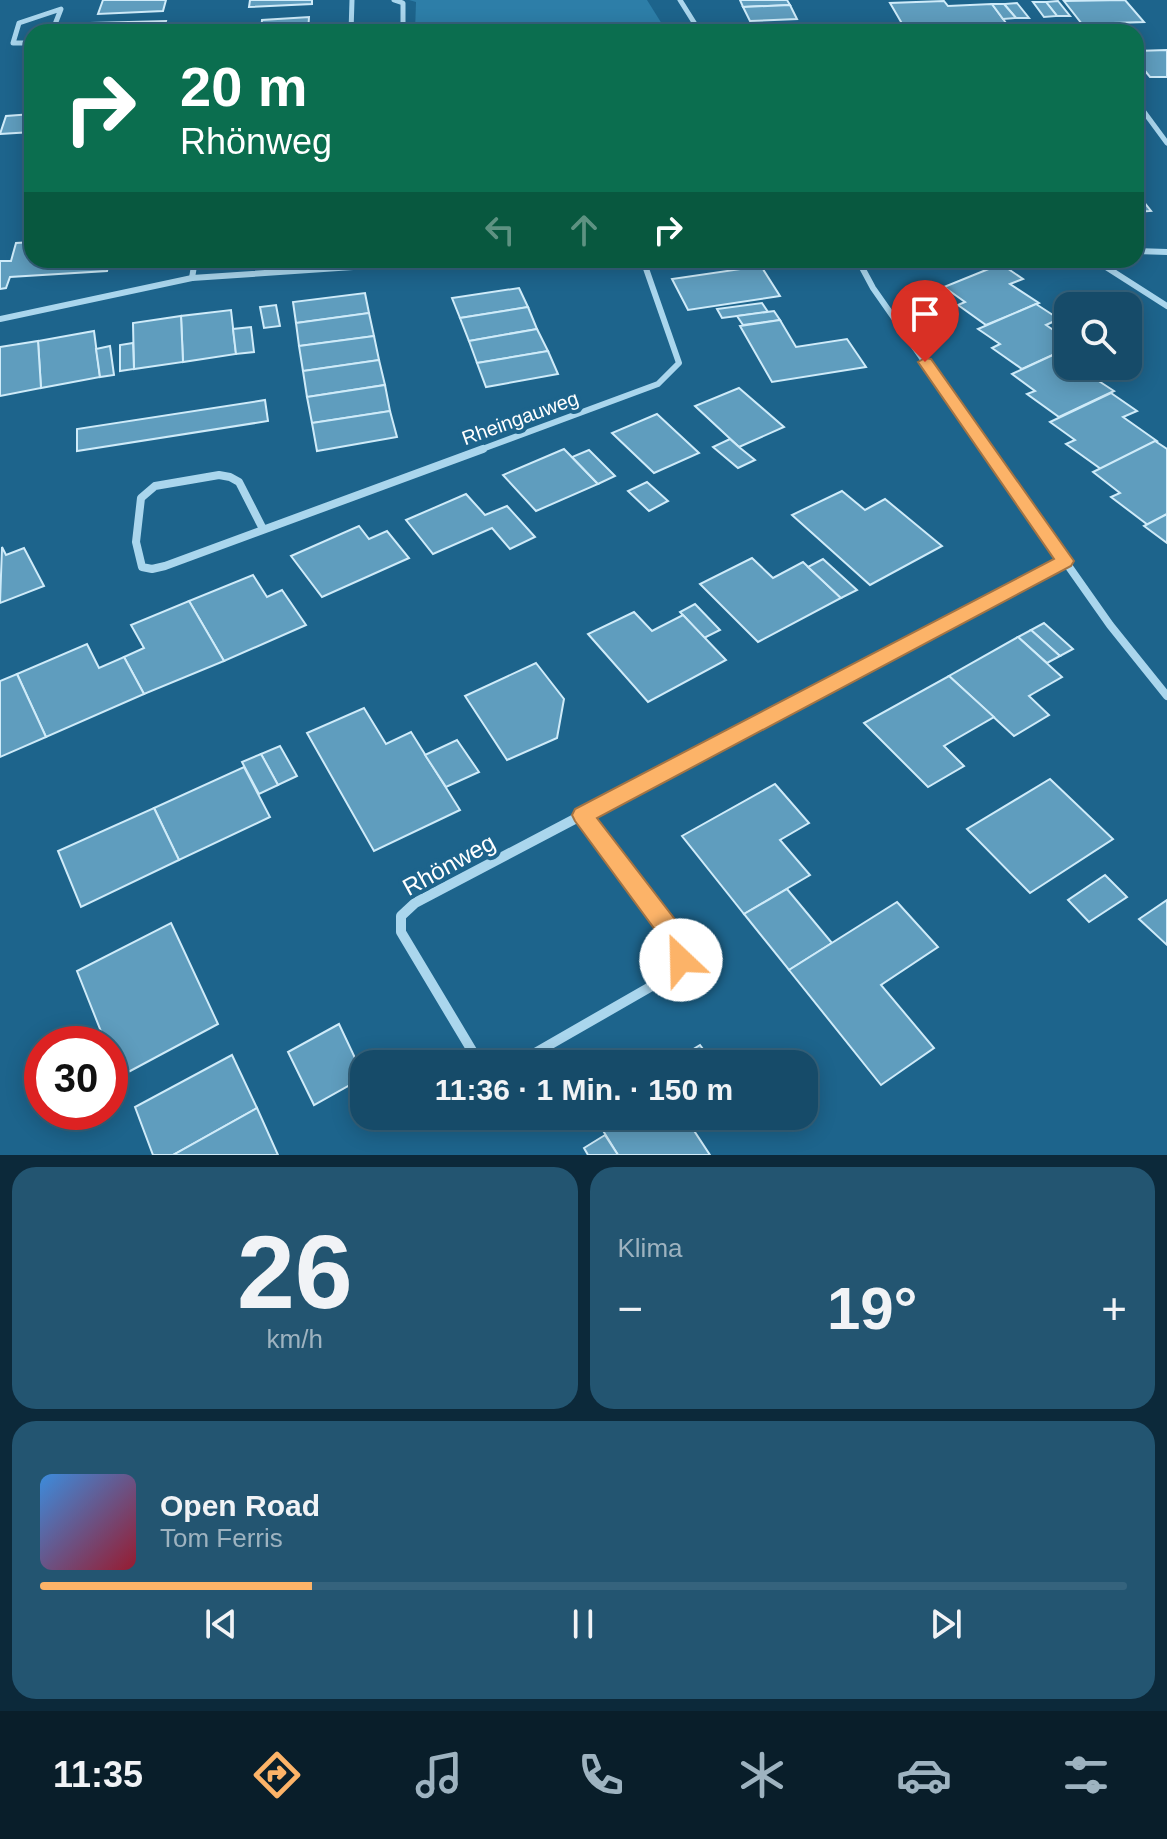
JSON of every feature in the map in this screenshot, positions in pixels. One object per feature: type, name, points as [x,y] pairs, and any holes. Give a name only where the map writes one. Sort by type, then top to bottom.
[{"type":"street","points":[[55,24],[66,0]]},
{"type":"street","points":[[351,24],[352,0]]},
{"type":"street","points":[[394,0],[403,3],[403,24]]},
{"type":"street","points":[[680,0],[695,24]]},
{"type":"street","points":[[24,43],[13,43],[19,23],[61,9]]},
{"type":"street","points":[[1144,112],[1167,143]]},
{"type":"street","points":[[1144,251],[1167,252]]},
{"type":"street","points":[[192,278],[194,268]]},
{"type":"street","points":[[0,319],[192,278],[339,268]]},
{"type":"street","name":"Rheingauweg","points":[[263,529],[239,482],[230,477],[219,475],[155,486],[141,498],[135,545],[137,559],[142,567],[152,569],[263,529],[658,384],[679,363],[646,268]]},
{"type":"street","points":[[862,268],[873,288],[1110,625],[1167,696]]},
{"type":"street","points":[[1108,268],[1167,306]]},
{"type":"street","name":"Rhönweg","points":[[472,1050],[401,932],[401,916],[415,903],[1065,561]]},
{"type":"street","points":[[540,1050],[671,975],[681,960],[678,942],[582,815]]},
{"type":"shaded area","points":[[409,0],[647,0],[662,24],[415,24],[416,2]]},
{"type":"building","points":[[103,0],[166,0],[163,11],[98,14]]},
{"type":"building","points":[[250,0],[312,0],[312,4],[249,7]]},
{"type":"building","points":[[740,0],[787,0],[790,5],[743,7]]},
{"type":"building","points":[[1125,0],[1144,22],[1082,24],[1064,1]]},
{"type":"building","points":[[944,1],[948,6],[992,4],[1006,23],[902,24],[890,3]]},
{"type":"building","points":[[1058,1],[1070,16],[1057,16],[1046,2]]},
{"type":"building","points":[[1033,2],[1046,2],[1057,16],[1044,17]]},
{"type":"building","points":[[1017,3],[1029,18],[1016,18],[1004,4]]},
{"type":"building","points":[[992,4],[1004,4],[1016,18],[1003,19]]},
{"type":"building","points":[[790,5],[797,19],[750,21],[743,7]]},
{"type":"building","points":[[309,17],[309,24],[262,24],[262,20]]},
{"type":"building","points":[[166,21],[165,24],[91,23]]},
{"type":"building","points":[[1167,50],[1167,77],[1150,77],[1144,70],[1144,51]]},
{"type":"building","points":[[24,115],[24,132],[0,134],[6,116]]},
{"type":"building","points":[[24,242],[24,268],[108,268],[107,271],[10,277],[6,288],[0,289],[0,261],[11,261],[16,243]]},
{"type":"building","points":[[762,268],[780,296],[688,310],[672,279]]},
{"type":"building","points":[[991,268],[1007,268],[1023,279],[1010,284],[1039,303],[986,325],[958,305],[965,302],[944,287]]},
{"type":"building","points":[[519,288],[528,307],[460,318],[452,298]]},
{"type":"building","points":[[365,293],[369,313],[296,323],[293,302]]},
{"type":"building","points":[[762,303],[768,312],[722,318],[717,309]]},
{"type":"building","points":[[1036,304],[1054,316],[1054,321],[1046,325],[1054,330],[1054,354],[1022,369],[992,348],[1000,344],[978,329]]},
{"type":"building","points":[[276,305],[280,326],[264,328],[260,307]]},
{"type":"building","points":[[528,307],[537,329],[469,341],[460,318]]},
{"type":"building","points":[[231,310],[236,354],[183,362],[181,316]]},
{"type":"building","points":[[774,311],[780,320],[743,325],[737,316]]},
{"type":"building","points":[[369,313],[374,336],[299,346],[296,323]]},
{"type":"building","points":[[181,316],[183,362],[134,369],[133,323]]},
{"type":"building","points":[[780,320],[796,347],[847,339],[866,367],[772,382],[740,326]]},
{"type":"building","points":[[251,327],[254,352],[236,354],[233,329]]},
{"type":"building","points":[[537,329],[548,351],[477,363],[469,341]]},
{"type":"building","points":[[94,331],[100,377],[41,388],[38,341]]},
{"type":"building","points":[[374,336],[379,360],[303,371],[299,346]]},
{"type":"building","points":[[38,341],[41,388],[0,396],[0,347]]},
{"type":"building","points":[[133,343],[134,369],[120,371],[120,345]]},
{"type":"building","points":[[110,346],[114,375],[100,377],[96,349]]},
{"type":"building","points":[[548,351],[558,374],[486,387],[477,363]]},
{"type":"building","points":[[1054,354],[1054,380],[1097,380],[1114,391],[1059,417],[1027,394],[1035,391],[1012,374]]},
{"type":"building","points":[[379,360],[385,385],[307,397],[303,371]]},
{"type":"building","points":[[385,385],[390,411],[312,423],[307,397]]},
{"type":"building","points":[[739,388],[784,427],[739,447],[695,406]]},
{"type":"building","points":[[1111,393],[1137,411],[1123,417],[1157,441],[1101,469],[1066,444],[1075,440],[1050,422]]},
{"type":"building","points":[[265,400],[268,421],[77,451],[77,429]]},
{"type":"building","points":[[390,411],[397,437],[317,451],[312,423]]},
{"type":"building","points":[[657,414],[699,453],[654,473],[612,433]]},
{"type":"building","points":[[730,439],[755,460],[738,468],[713,447]]},
{"type":"building","points":[[1155,441],[1167,449],[1167,514],[1148,525],[1111,497],[1120,493],[1093,472]]},
{"type":"building","points":[[564,449],[598,484],[536,511],[503,475]]},
{"type":"building","points":[[589,450],[615,476],[598,484],[572,457]]},
{"type":"building","points":[[647,482],[668,501],[649,511],[628,491]]},
{"type":"building","points":[[842,491],[865,510],[885,499],[942,546],[870,585],[792,515]]},
{"type":"building","points":[[466,494],[485,515],[507,506],[535,537],[510,549],[492,528],[433,554],[406,520]]},
{"type":"building","points":[[1167,514],[1167,543],[1144,526]]},
{"type":"building","points":[[359,526],[369,539],[387,531],[409,558],[322,597],[291,556]]},
{"type":"building","points":[[2,547],[6,555],[24,548],[44,586],[0,603]]},
{"type":"building","points":[[752,558],[773,578],[803,562],[841,598],[758,642],[700,584]]},
{"type":"building","points":[[823,559],[857,590],[841,598],[808,567]]},
{"type":"building","points":[[253,575],[267,597],[282,590],[306,625],[224,661],[189,601]]},
{"type":"building","points":[[189,601],[224,661],[144,694],[124,657],[144,648],[131,625]]},
{"type":"building","points":[[695,604],[720,630],[704,638],[680,612]]},
{"type":"building","points":[[634,612],[652,631],[683,615],[726,660],[648,702],[588,634]]},
{"type":"building","points":[[1044,623],[1073,649],[1060,656],[1031,630]]},
{"type":"building","points":[[1031,630],[1060,656],[1047,663],[1018,637]]},
{"type":"building","points":[[1018,637],[1062,677],[1029,696],[1049,715],[1014,736],[949,676]]},
{"type":"building","points":[[87,644],[99,668],[124,657],[144,694],[46,737],[17,674]]},
{"type":"building","points":[[536,663],[564,699],[557,738],[507,760],[465,696]]},
{"type":"building","points":[[17,674],[46,737],[0,757],[0,681]]},
{"type":"building","points":[[949,676],[994,717],[944,746],[964,766],[928,787],[864,723]]},
{"type":"building","points":[[364,708],[386,744],[411,732],[460,810],[374,851],[307,733]]},
{"type":"building","points":[[457,740],[479,772],[446,787],[425,755]]},
{"type":"building","points":[[280,746],[297,776],[278,785],[261,754]]},
{"type":"building","points":[[261,754],[278,785],[259,794],[242,762]]},
{"type":"building","points":[[244,767],[270,817],[179,860],[154,808]]},
{"type":"building","points":[[1050,779],[1113,839],[1030,893],[967,829]]},
{"type":"building","points":[[775,784],[809,823],[780,840],[810,875],[744,914],[682,836]]},
{"type":"building","points":[[154,808],[179,860],[81,907],[58,851]]},
{"type":"building","points":[[1105,875],[1127,897],[1089,922],[1068,900]]},
{"type":"building","points":[[787,889],[832,943],[789,970],[744,914]]},
{"type":"building","points":[[1167,900],[1167,945],[1139,919]]},
{"type":"building","points":[[897,902],[938,947],[881,985],[934,1048],[881,1085],[789,970]]},
{"type":"building","points":[[171,923],[218,1024],[128,1072],[128,1026],[99,1026],[77,971]]},
{"type":"building","points":[[339,1024],[351,1050],[350,1085],[314,1105],[288,1052]]},
{"type":"building","points":[[232,1055],[257,1108],[173,1155],[153,1155],[135,1107]]},
{"type":"building","points":[[257,1108],[278,1155],[173,1155]]},
{"type":"building","points":[[603,1130],[694,1130],[710,1155],[618,1155]]},
{"type":"building","points":[[605,1135],[618,1155],[588,1155],[584,1148]]},
{"type":"route","points":[[681,960],[678,942],[582,815],[1065,561],[925,362]]}]
